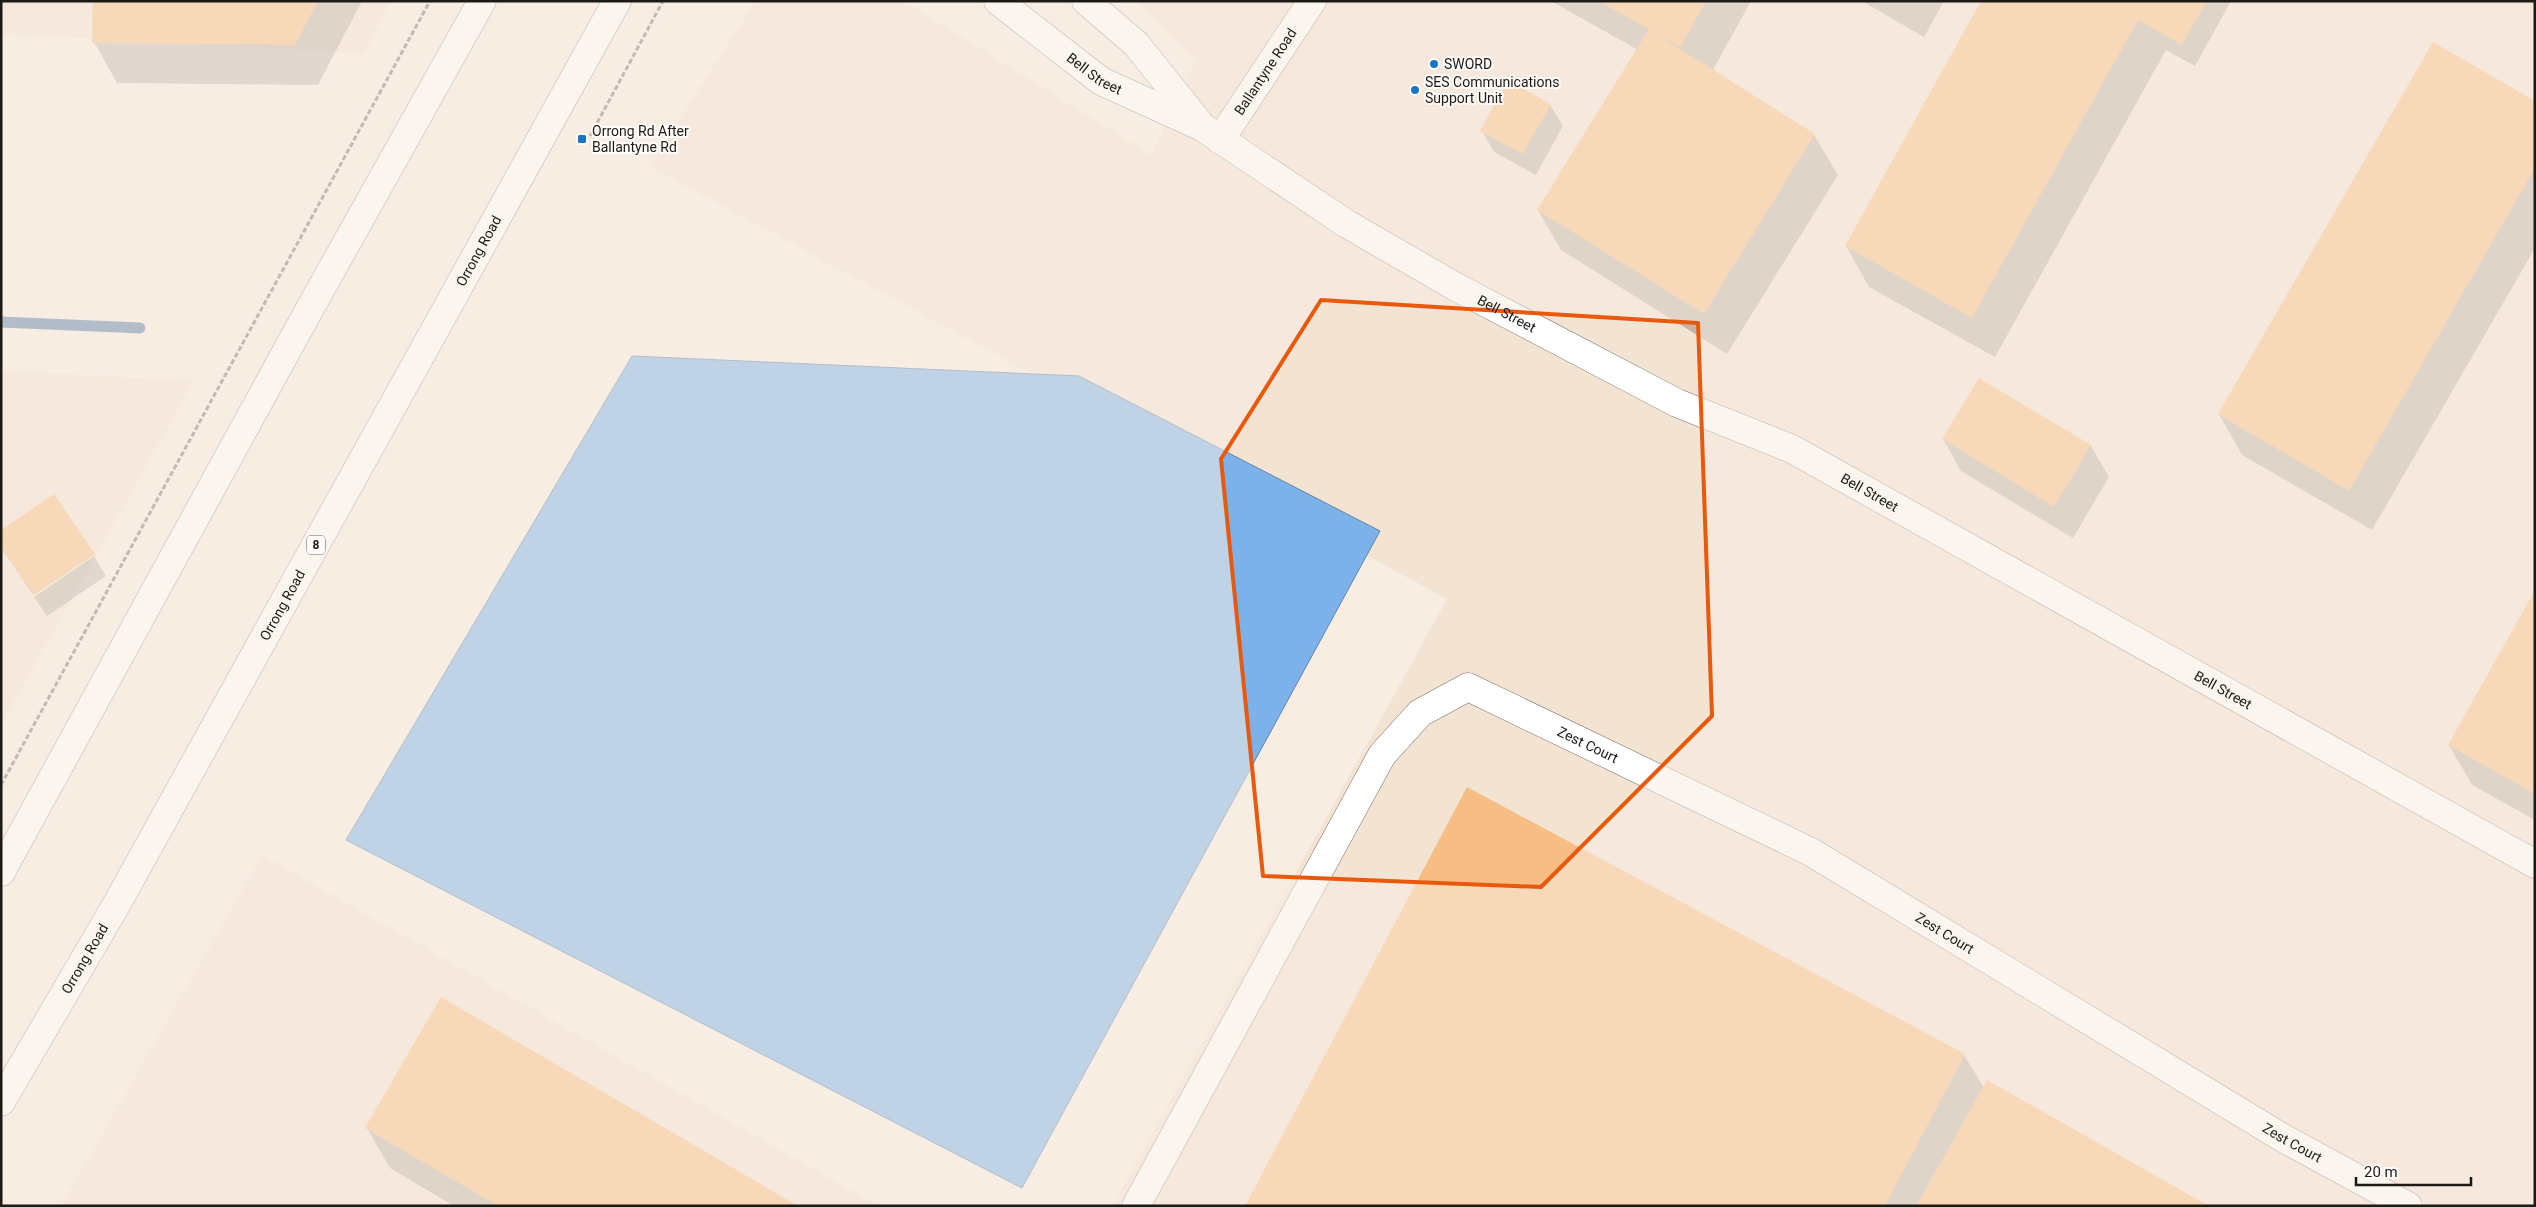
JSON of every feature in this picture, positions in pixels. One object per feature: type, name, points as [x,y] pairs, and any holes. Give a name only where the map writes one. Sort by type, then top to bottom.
[{"type":"main road","points":[[3,863],[482,1]]},
{"type":"main road","name":"Orrong Road","points":[[1,1102],[115,906],[618,1]]},
{"type":"main road","name":"Bell Street","points":[[998,1],[1101,81],[1211,134],[1347,224],[1456,288],[1678,403],[1792,449],[2535,864]]},
{"type":"main road","name":"Bell Street","points":[[1086,1],[1136,44],[1211,134]]},
{"type":"main road","name":"Ballantyne Road","points":[[1211,134],[1312,1]]},
{"type":"main road","name":"Zest Court","points":[[1136,1206],[1382,754],[1420,713],[1468,688],[1811,852],[2283,1138],[2408,1206]]},
{"type":"path","points":[[1,785],[430,1]]},
{"type":"path","points":[[590,136],[663,1]]},
{"type":"highlighted area","points":[[1321,300],[1698,323],[1712,716],[1541,887],[1263,876],[1221,459]]},
{"type":"shaded area","points":[[1,1],[391,1],[365,53],[1,34]]},
{"type":"shaded area","points":[[756,1],[904,1],[1151,155],[1196,61],[1138,1],[2535,1],[2535,1206],[1112,1206],[1447,599],[649,166]]},
{"type":"shaded area","points":[[1,371],[194,381],[1,725]]},
{"type":"shaded area","points":[[262,855],[879,1206],[61,1206]]},
{"type":"water","points":[[632,356],[1079,376],[1380,531],[1022,1188],[346,840]]},
{"type":"building","points":[[93,1],[318,1],[295,45],[92,43]]},
{"type":"building","points":[[1598,1],[1706,1],[1681,47],[1658,35],[1815,134],[1704,314],[1537,210],[1649,29]]},
{"type":"building","points":[[1981,1],[2207,1],[2182,45],[2138,20],[1972,318],[1845,246]]},
{"type":"building","points":[[2433,42],[2535,101],[2535,168],[2349,491],[2218,414]]},
{"type":"building","points":[[1508,80],[1551,104],[1523,154],[1480,131]]},
{"type":"building","points":[[1979,378],[2091,445],[2054,507],[1942,439]]},
{"type":"building","points":[[54,494],[95,554],[34,595],[1,548],[1,530]]},
{"type":"building","points":[[2535,590],[2535,794],[2448,745]]},
{"type":"building","points":[[1467,787],[1965,1054],[1885,1206],[1245,1206]]},
{"type":"building","points":[[441,997],[798,1206],[498,1206],[365,1128]]},
{"type":"building","points":[[1987,1080],[2209,1206],[1916,1206]]},
{"type":"waterway","points":[[1,322],[140,328]]},
{"type":"place","name":"SWORD","points":[[1434,64]]},
{"type":"place","name":"SES Communications Support Unit","points":[[1415,90]]},
{"type":"place","name":"Orrong Rd After Ballantyne Rd","points":[[582,139]]}]
